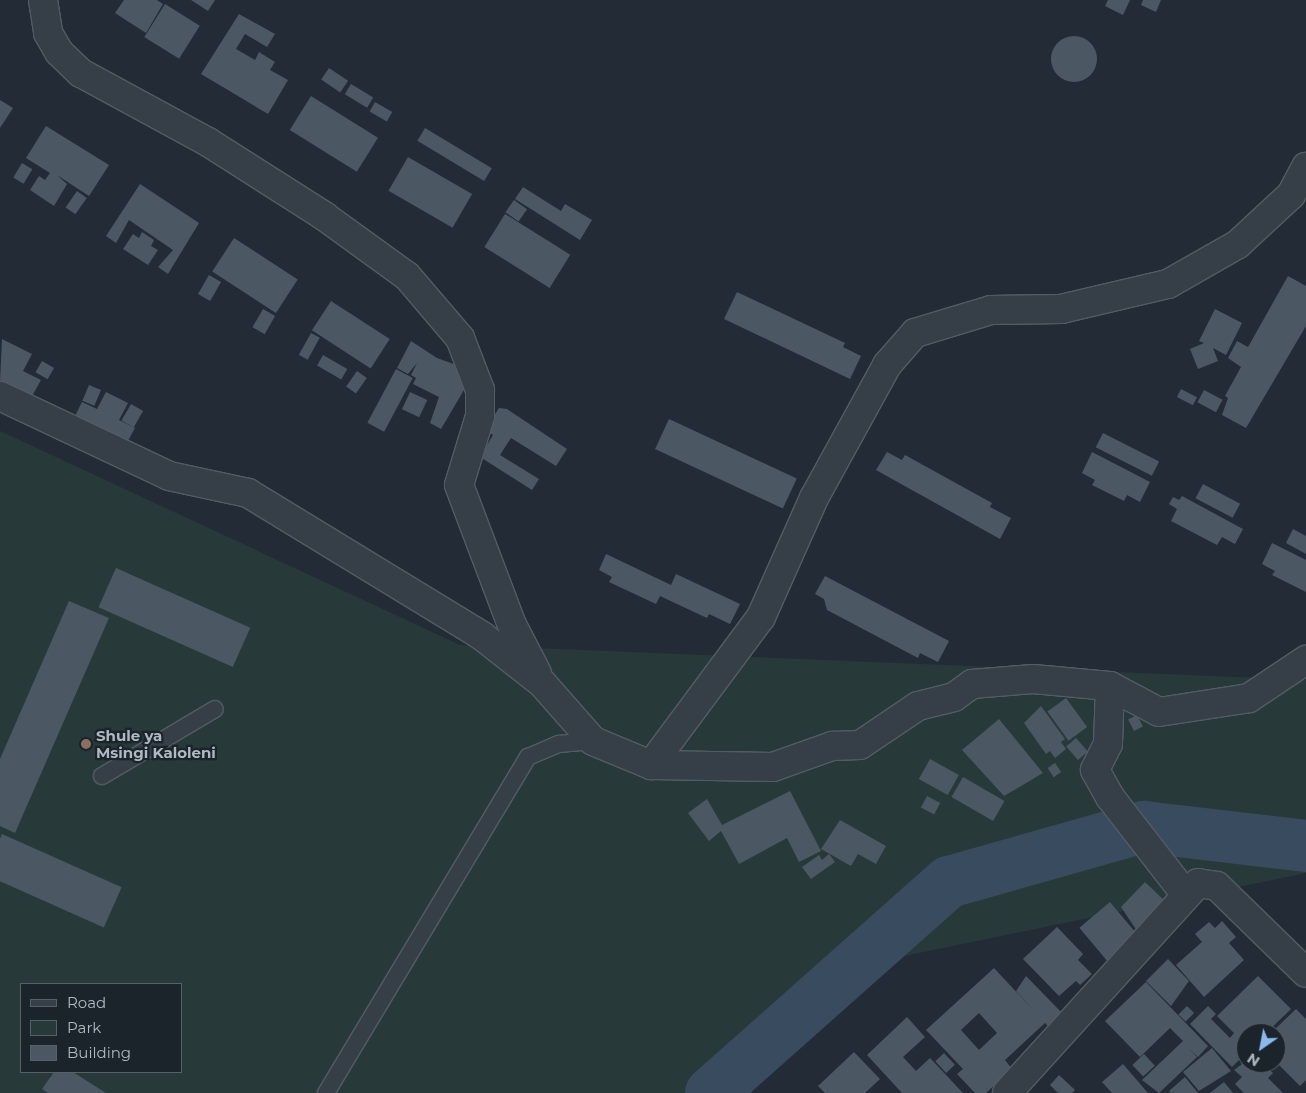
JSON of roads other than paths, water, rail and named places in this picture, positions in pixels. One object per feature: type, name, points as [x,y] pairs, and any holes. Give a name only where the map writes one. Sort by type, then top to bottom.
[{"type":"street","points":[[43,0],[48,33],[59,52],[81,73],[208,142],[324,216],[407,276],[460,338],[480,390],[480,416],[459,485],[512,626],[542,683]]},
{"type":"street","points":[[651,765],[761,617],[814,498],[887,365],[915,333],[991,310],[1061,310],[1168,284],[1238,244],[1291,195],[1306,167]]},
{"type":"street","points":[[0,396],[169,476],[248,493],[482,636],[542,683],[593,741],[651,765],[773,767],[832,746],[860,745],[918,706],[954,697],[972,684],[1033,679],[1110,686],[1159,712],[1249,698],[1306,660]]},
{"type":"street","points":[[1110,686],[1108,744],[1095,770],[1110,797],[1185,893]]},
{"type":"street","points":[[1007,1093],[1185,893],[1198,883],[1213,884],[1306,973]]},
{"type":"lane","points":[[102,776],[215,709]]},
{"type":"lane","points":[[326,1093],[528,757],[559,744],[593,741]]},
{"type":"waterway","points":[[711,1093],[949,882],[1144,827],[1306,846]]},
{"type":"place","name":"Shule ya Msingi Kaloleni","points":[[86,744]]}]
